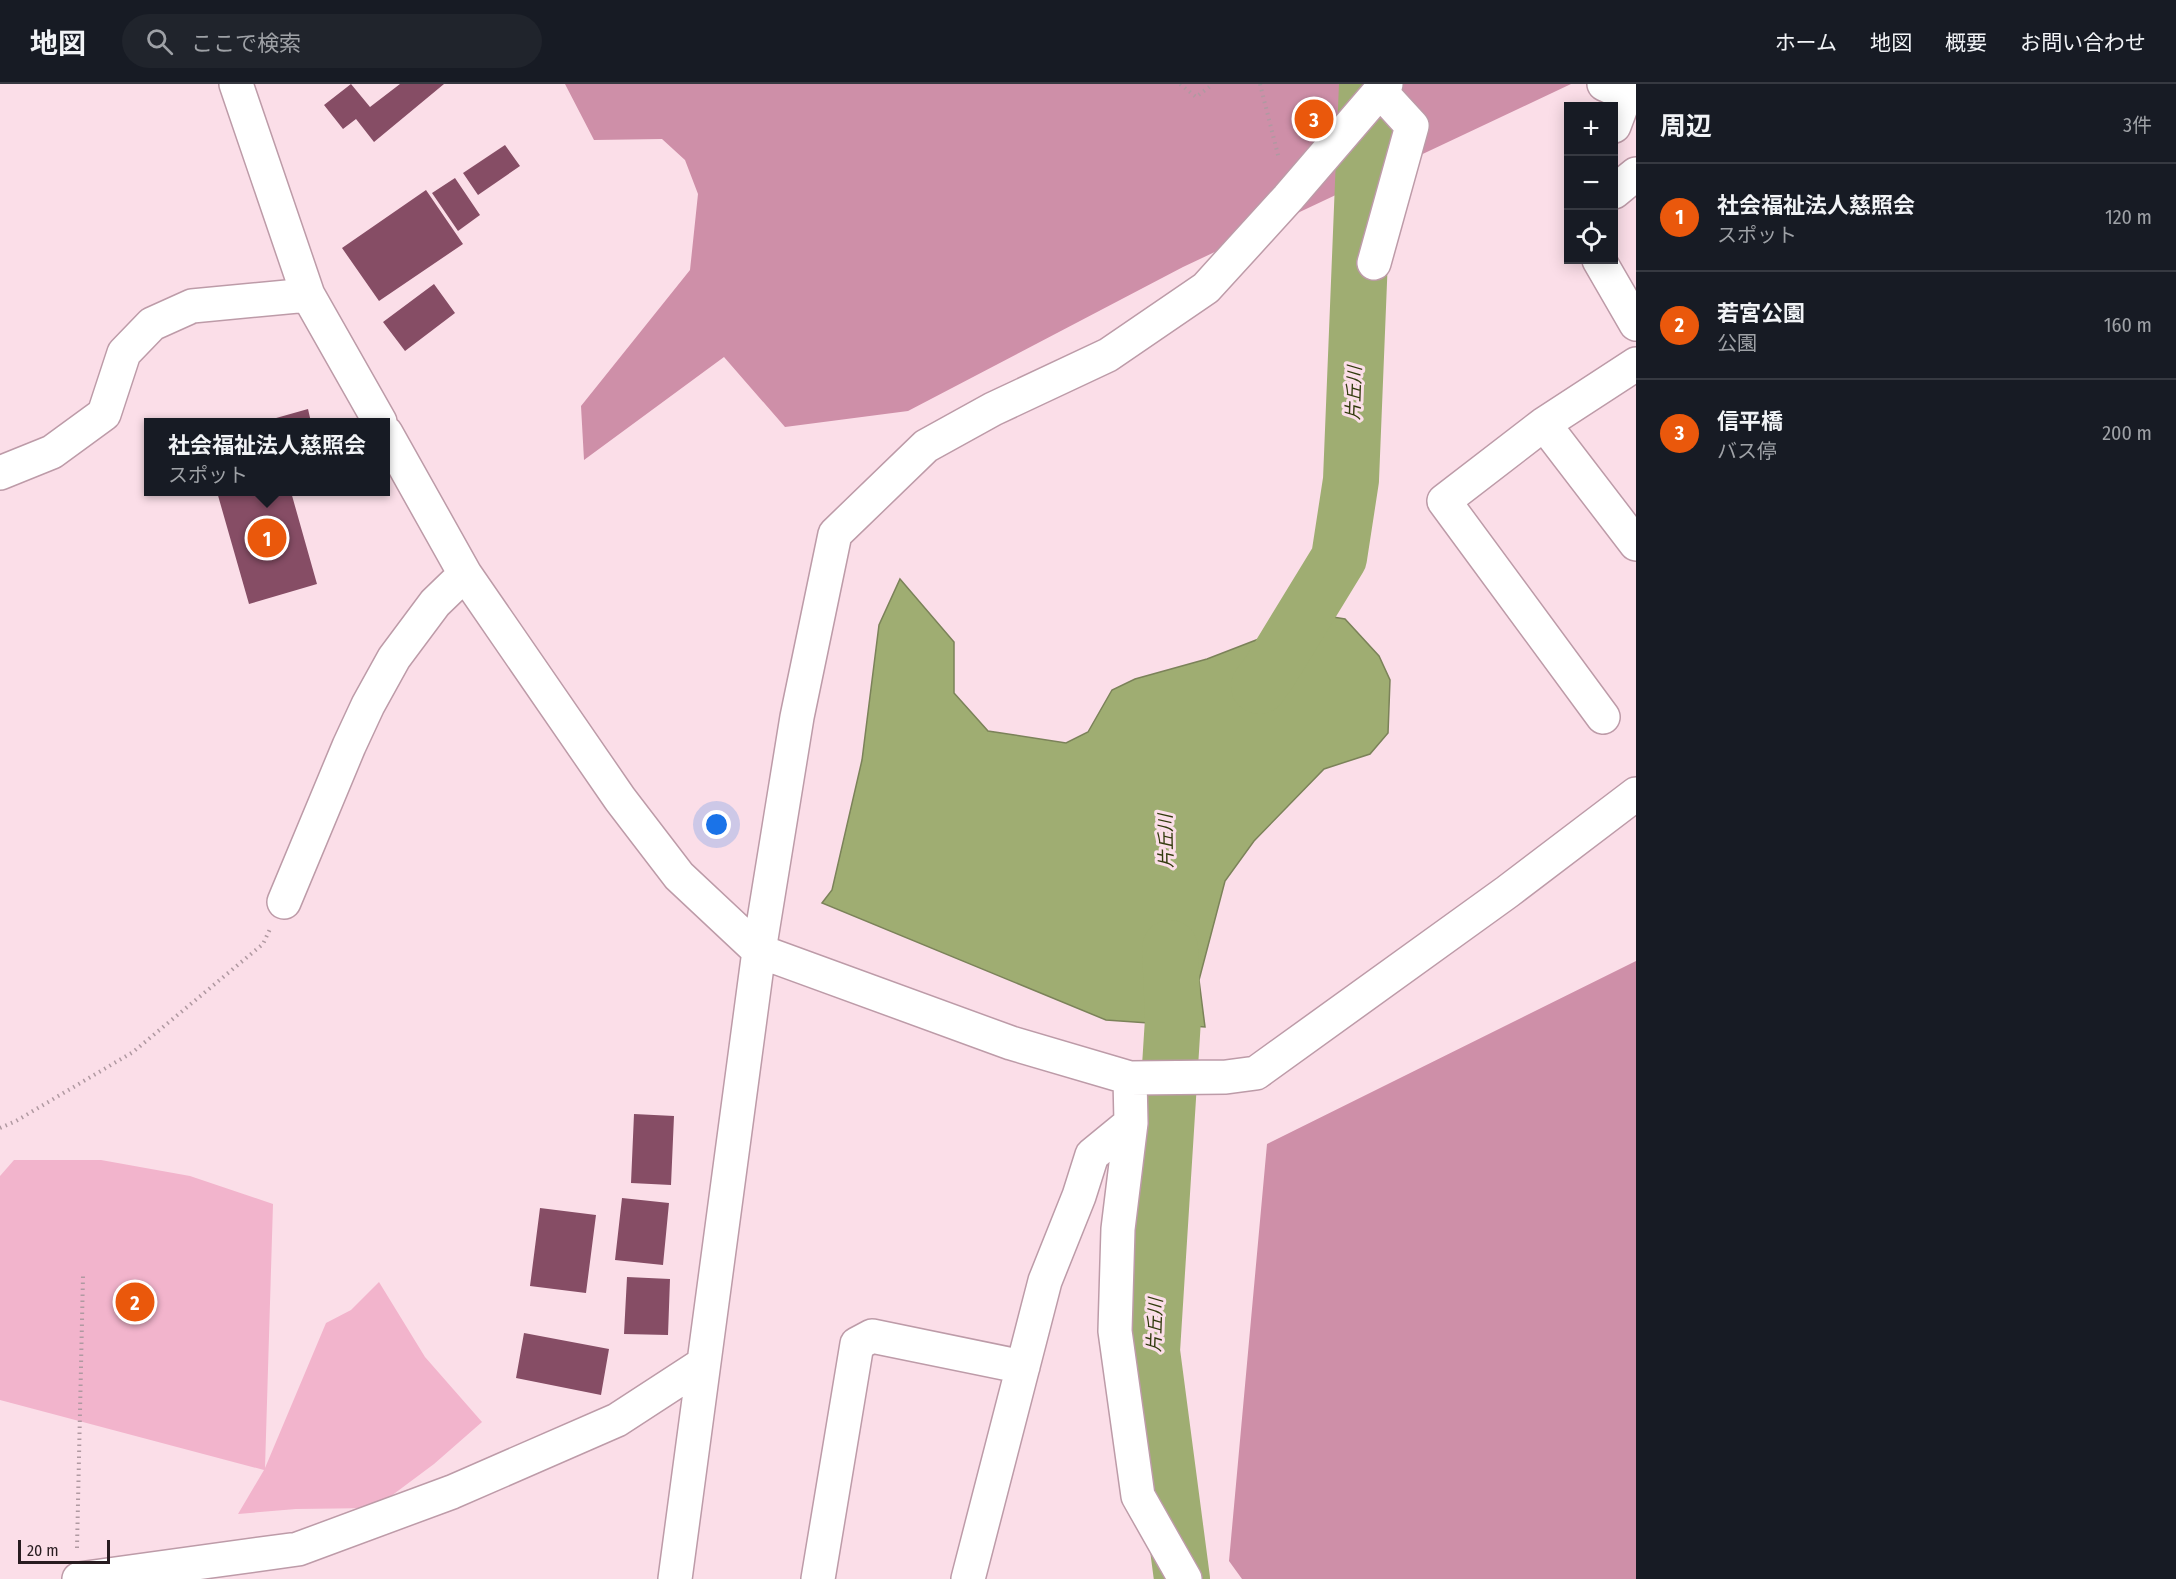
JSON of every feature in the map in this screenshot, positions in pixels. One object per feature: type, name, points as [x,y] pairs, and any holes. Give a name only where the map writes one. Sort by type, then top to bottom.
[{"type":"street","points":[[236,84],[308,295],[377,418]]},
{"type":"street","points":[[1604,84],[1626,94],[1618,115]]},
{"type":"street","points":[[675,1579],[759,951],[797,717],[835,534],[926,446],[993,409],[1108,355],[1206,288],[1288,198],[1383,87],[1412,126],[1374,263]]},
{"type":"street","points":[[1618,189],[1636,174]]},
{"type":"street","points":[[1601,264],[1636,324]]},
{"type":"street","points":[[0,474],[52,452],[104,414],[124,353],[152,324],[192,306],[308,295]]},
{"type":"street","points":[[1603,717],[1444,501],[1544,424],[1636,364]]},
{"type":"street","points":[[1544,424],[1636,544]]},
{"type":"street","points":[[390,440],[465,574],[620,799],[679,876],[759,951],[1011,1043],[1130,1078],[1226,1077],[1256,1073],[1507,892],[1636,794]]},
{"type":"street","points":[[284,902],[368,705],[394,658],[428,612],[465,574]]},
{"type":"street","points":[[1130,1078],[1131,1123],[1118,1229],[1115,1331],[1138,1496],[1185,1579]]},
{"type":"street","points":[[968,1579],[1045,1281],[1079,1196],[1092,1155],[1131,1123]]},
{"type":"street","points":[[818,1579],[857,1344],[872,1335],[1023,1366]]},
{"type":"street","points":[[78,1567],[298,1549],[452,1492],[617,1420],[703,1364]]},
{"type":"path","points":[[1180,84],[1196,97],[1213,84]]},
{"type":"path","points":[[1260,84],[1288,198]]},
{"type":"path","points":[[0,1128],[16,1121],[133,1052],[263,944],[284,902]]},
{"type":"path","points":[[78,1567],[83,1276]]},
{"type":"shaded area","points":[[565,84],[1571,84],[1183,267],[908,411],[785,427],[724,357],[584,460],[581,406],[690,270],[698,194],[685,160],[662,139],[594,140]]},
{"type":"shaded area","points":[[1636,961],[1636,1579],[1242,1579],[1229,1561],[1267,1144]]},
{"type":"shaded area","points":[[14,1160],[101,1160],[190,1176],[273,1204],[265,1468],[326,1323],[351,1310],[379,1282],[425,1357],[482,1422],[434,1464],[375,1508],[296,1509],[238,1514],[264,1470],[0,1400],[0,1176]]},
{"type":"water","points":[[900,579],[954,642],[954,693],[988,731],[1066,743],[1088,732],[1112,690],[1135,679],[1207,659],[1321,615],[1345,619],[1379,656],[1390,680],[1388,733],[1370,754],[1324,769],[1254,841],[1225,881],[1199,980],[1205,1027],[1106,1020],[822,903],[832,890],[862,760],[879,625]]},
{"type":"building","points":[[351,84],[370,107],[400,84],[444,84],[374,142],[356,119],[343,129],[324,105]]},
{"type":"building","points":[[505,145],[520,166],[478,195],[463,173]]},
{"type":"building","points":[[455,178],[480,215],[458,231],[432,193]]},
{"type":"building","points":[[426,190],[463,244],[379,301],[342,248]]},
{"type":"building","points":[[434,284],[455,313],[405,351],[383,322]]},
{"type":"building","points":[[308,409],[310,418],[276,418]]},
{"type":"building","points":[[218,496],[292,496],[317,584],[249,604]]},
{"type":"building","points":[[634,1114],[674,1116],[671,1185],[631,1183]]},
{"type":"building","points":[[622,1198],[669,1203],[663,1265],[615,1260]]},
{"type":"building","points":[[540,1208],[596,1215],[586,1293],[530,1286]]},
{"type":"building","points":[[627,1277],[670,1279],[668,1335],[624,1334]]},
{"type":"building","points":[[524,1333],[609,1349],[601,1395],[516,1378]]},
{"type":"waterway","name":"片丘川","points":[[1259,686],[1339,558],[1351,480],[1367,84]]},
{"type":"waterway","name":"片丘川","points":[[1170,948],[1173,1019],[1152,1351],[1182,1579]]},
{"type":"place","name":"信平橋","points":[[1314,119]]},
{"type":"place","name":"社会福祉法人慈照会","points":[[267,538]]},
{"type":"place","name":"若宮公園","points":[[135,1302]]}]
